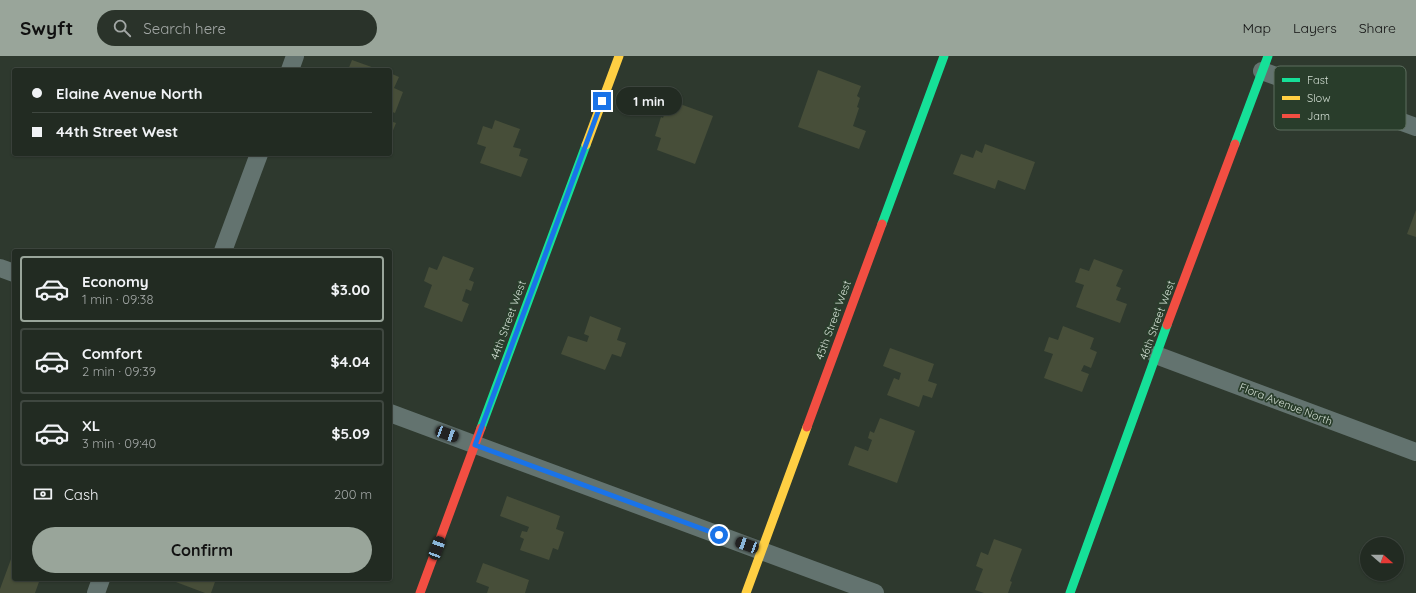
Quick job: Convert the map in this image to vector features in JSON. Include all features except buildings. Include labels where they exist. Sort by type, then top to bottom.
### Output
[{"type":"street","points":[[291,68],[295,56]]},
{"type":"street","name":"44th Street West","points":[[420,593],[619,56]]},
{"type":"street","name":"45th Street West","points":[[746,593],[944,56]]},
{"type":"street","name":"46th Street West","points":[[1070,593],[1156,355],[1265,64]]},
{"type":"street","points":[[1406,123],[1416,127]]},
{"type":"street","points":[[224,249],[258,156]]},
{"type":"street","points":[[0,268],[12,273]]},
{"type":"street","name":"Flora Avenue North","points":[[1156,355],[1416,452]]},
{"type":"street","points":[[392,414],[875,593]]},
{"type":"street","points":[[96,593],[100,581]]},
{"type":"traffic: fast","points":[[882,224],[944,56]]},
{"type":"traffic: fast","points":[[1235,144],[1268,56]]},
{"type":"traffic: fast","points":[[481,428],[586,145]]},
{"type":"traffic: fast","points":[[1070,593],[1167,325]]},
{"type":"traffic: slow","points":[[586,145],[619,56]]},
{"type":"traffic: slow","points":[[746,593],[807,427]]},
{"type":"traffic: jam","points":[[1167,325],[1235,144]]},
{"type":"traffic: jam","points":[[807,427],[882,224]]},
{"type":"traffic: jam","points":[[420,593],[481,428]]},
{"type":"route","points":[[602,101],[475,445],[719,535]]}]
